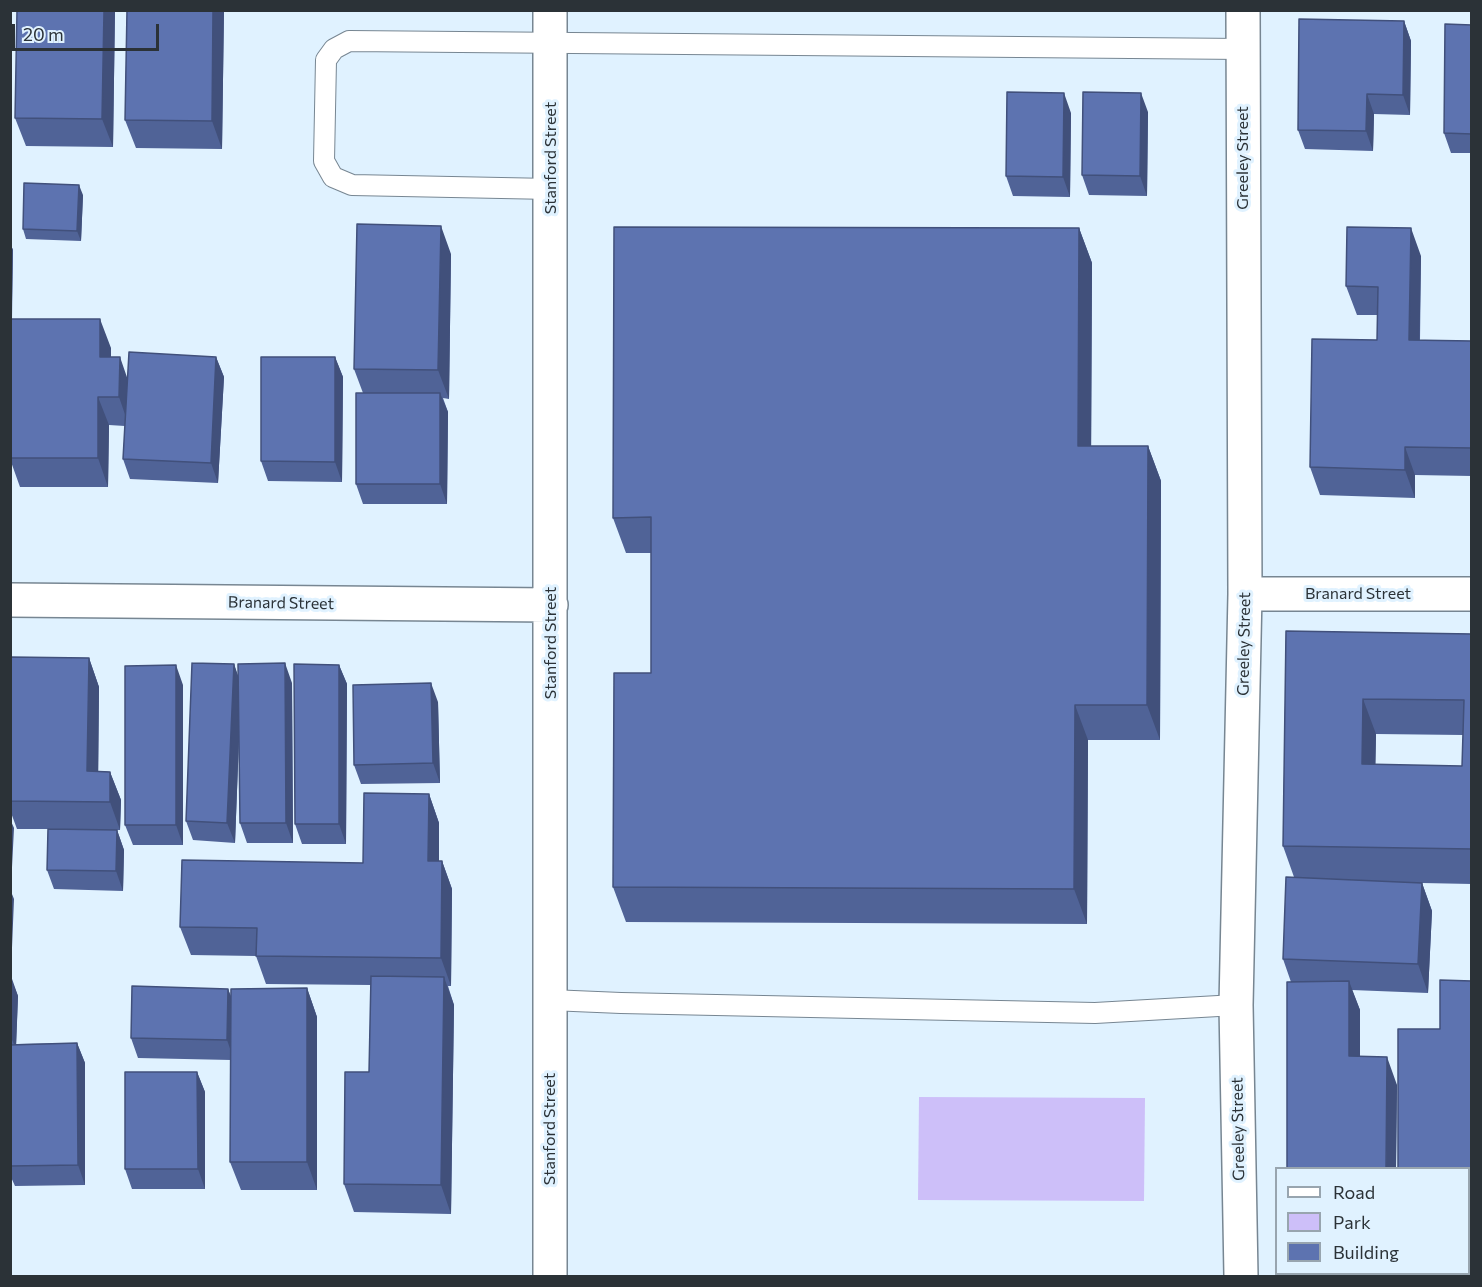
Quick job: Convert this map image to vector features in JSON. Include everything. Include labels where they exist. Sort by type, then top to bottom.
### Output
[{"type":"street","name":"Stanford Street","points":[[550,10],[550,1276]]},
{"type":"street","name":"Greeley Street","points":[[1241,1276],[1236,1005],[1245,594],[1243,10]]},
{"type":"street","name":"Branard Street","points":[[1245,594],[1472,594]]},
{"type":"street","name":"Branard Street","points":[[10,600],[551,606]]},
{"type":"lane","points":[[551,189],[352,185],[333,177],[324,161],[326,60],[334,49],[349,41],[1243,49]]},
{"type":"lane","points":[[550,1000],[1095,1013],[1236,1005]]},
{"type":"green space","points":[[919,1097],[1145,1098],[1144,1201],[918,1200]]},
{"type":"building","points":[[17,10],[104,10],[102,119],[15,118]]},
{"type":"building","points":[[127,10],[213,10],[212,121],[125,120]]},
{"type":"building","points":[[1299,19],[1404,21],[1403,95],[1367,94],[1366,131],[1298,130]]},
{"type":"building","points":[[1445,24],[1472,25],[1472,134],[1444,133]]},
{"type":"building","points":[[1007,92],[1064,93],[1063,177],[1006,176]]},
{"type":"building","points":[[1083,92],[1141,93],[1140,176],[1082,175]]},
{"type":"building","points":[[24,183],[79,185],[77,231],[23,229]]},
{"type":"building","points":[[357,224],[441,226],[438,370],[354,369]]},
{"type":"building","points":[[614,227],[1079,228],[1078,446],[1148,446],[1147,705],[1075,705],[1074,889],[613,887],[614,673],[651,673],[651,517],[613,518]]},
{"type":"building","points":[[1347,227],[1411,228],[1409,340],[1472,341],[1472,448],[1405,447],[1405,470],[1310,467],[1312,339],[1377,340],[1378,287],[1346,286]]},
{"type":"building","points":[[10,319],[100,319],[100,357],[120,357],[119,397],[98,397],[98,458],[10,458]]},
{"type":"building","points":[[129,352],[216,357],[211,463],[123,459]]},
{"type":"building","points":[[261,357],[335,357],[335,462],[261,461]]},
{"type":"building","points":[[356,393],[440,393],[440,484],[356,484]]},
{"type":"building","points":[[1286,631],[1472,634],[1472,849],[1283,846]],"holes":[[[1363,699],[1464,700],[1462,766],[1362,764]]]},
{"type":"building","points":[[10,657],[89,658],[87,771],[110,772],[110,802],[10,801]]},
{"type":"building","points":[[192,663],[234,664],[227,823],[186,821]]},
{"type":"building","points":[[285,663],[286,823],[240,823],[238,664]]},
{"type":"building","points":[[294,664],[339,665],[339,824],[295,824]]},
{"type":"building","points":[[176,665],[176,825],[125,825],[125,666]]},
{"type":"building","points":[[431,683],[433,763],[354,765],[353,685]]},
{"type":"building","points":[[364,793],[429,794],[428,861],[442,861],[441,958],[256,956],[257,928],[180,927],[182,860],[363,863]]},
{"type":"building","points":[[48,829],[117,830],[116,871],[47,870]]},
{"type":"building","points":[[1286,877],[1422,883],[1418,964],[1283,959]]},
{"type":"building","points":[[371,976],[444,977],[441,1185],[344,1184],[345,1072],[369,1072]]},
{"type":"building","points":[[1440,980],[1472,981],[1472,1185],[1470,1185],[1470,1167],[1398,1167],[1398,1029],[1440,1029]]},
{"type":"building","points":[[1349,981],[1349,1056],[1387,1057],[1386,1167],[1287,1167],[1287,982]]},
{"type":"building","points":[[132,986],[228,989],[227,1040],[131,1038]]},
{"type":"building","points":[[307,988],[307,1162],[230,1162],[231,989]]},
{"type":"building","points":[[77,1043],[78,1165],[10,1166],[10,1045]]},
{"type":"building","points":[[125,1072],[197,1072],[198,1169],[125,1169]]}]
